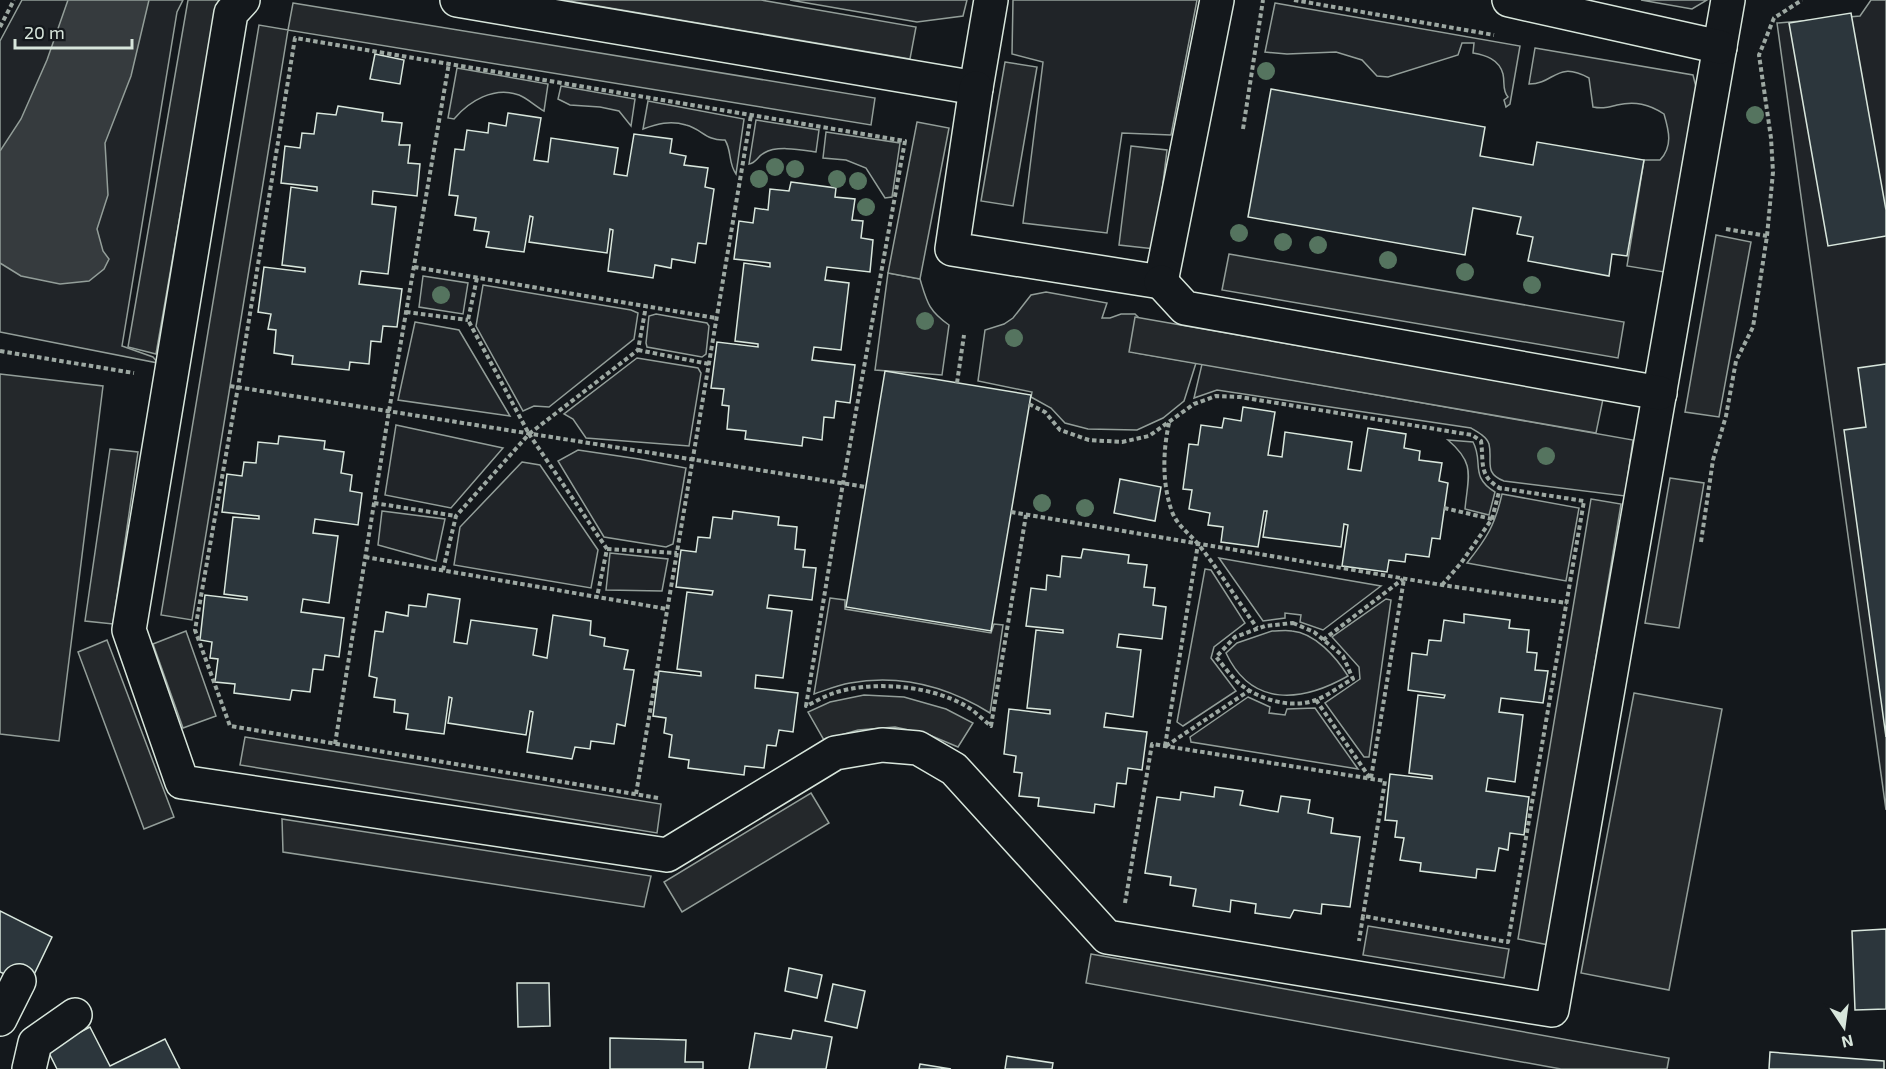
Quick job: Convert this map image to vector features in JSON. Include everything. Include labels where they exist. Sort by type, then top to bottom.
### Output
[{"type":"lane","points":[[243,0],[231,13],[129,630],[182,782],[668,855],[835,753],[882,745],[918,748],[954,768],[1107,937],[1552,1010],[1728,0]]},
{"type":"lane","points":[[457,0],[976,88]]},
{"type":"lane","points":[[991,0],[952,249],[1161,282],[1185,308],[1660,393]]},
{"type":"lane","points":[[1161,282],[1218,0]]},
{"type":"lane","points":[[1509,0],[1720,46]]},
{"type":"lane","points":[[0,1019],[19,981]]},
{"type":"lane","points":[[29,1069],[35,1043],[75,1015]]},
{"type":"path","points":[[0,27],[14,0]]},
{"type":"path","points":[[1243,129],[1263,0]]},
{"type":"path","points":[[1701,542],[1713,460],[1726,416],[1736,361],[1753,327],[1767,236],[1773,172],[1771,138],[1759,55],[1774,18],[1802,0]]},
{"type":"path","points":[[658,798],[230,726],[195,630],[238,387],[295,38],[905,141],[843,483],[806,706],[832,694],[859,688],[902,687],[934,692],[966,706],[991,726],[1026,514]]},
{"type":"path","points":[[335,744],[449,63]]},
{"type":"path","points":[[636,794],[751,115]]},
{"type":"path","points":[[414,267],[716,318]]},
{"type":"path","points":[[477,278],[468,320],[529,434],[607,549],[597,597]]},
{"type":"path","points":[[443,570],[456,516],[529,434],[638,350],[646,306]]},
{"type":"path","points":[[406,312],[468,320]]},
{"type":"path","points":[[957,383],[964,335]]},
{"type":"path","points":[[638,350],[709,364]]},
{"type":"path","points":[[0,351],[144,374]]},
{"type":"path","points":[[230,386],[866,487]]},
{"type":"path","points":[[1029,404],[1045,412],[1060,430],[1089,440],[1122,442],[1149,436],[1194,404],[1216,396],[1240,397],[1472,435],[1481,441],[1483,472],[1489,483],[1500,488],[1584,501],[1508,942],[1363,916]]},
{"type":"path","points":[[1169,423],[1164,446],[1171,510],[1183,530],[1198,544],[1257,628]]},
{"type":"path","points":[[1442,585],[1467,556],[1492,519],[1500,488]]},
{"type":"path","points":[[374,502],[456,516]]},
{"type":"path","points":[[1444,508],[1492,519]]},
{"type":"path","points":[[1011,512],[1404,579],[1567,603]]},
{"type":"path","points":[[1166,746],[1198,544]]},
{"type":"path","points":[[607,549],[677,553]]},
{"type":"path","points":[[365,557],[667,609]]},
{"type":"path","points":[[1323,640],[1404,579]]},
{"type":"path","points":[[1371,778],[1404,579]]},
{"type":"path","points":[[1293,622],[1314,632],[1343,656],[1353,678],[1316,700],[1290,704],[1262,698],[1239,684],[1216,657],[1234,637],[1257,628],[1293,622]]},
{"type":"path","points":[[1166,746],[1250,690]]},
{"type":"path","points":[[1316,700],[1371,778]]},
{"type":"path","points":[[1124,910],[1152,744],[1371,778],[1385,781],[1357,950]]},
{"type":"shaded area","points":[[22,0],[183,0],[177,12],[122,346],[153,357],[158,363],[0,332],[0,41]]},
{"type":"shaded area","points":[[68,0],[149,0],[131,76],[105,143],[108,195],[97,229],[103,251],[109,259],[104,269],[89,281],[60,284],[21,276],[0,263],[0,151],[21,119],[47,60]]},
{"type":"shaded area","points":[[188,0],[223,0],[216,9],[156,354],[128,347]]},
{"type":"shaded area","points":[[563,0],[761,0],[916,27],[910,59]]},
{"type":"shaded area","points":[[790,0],[967,0],[963,16],[917,22]]},
{"type":"shaded area","points":[[1013,0],[1197,0],[1171,135],[1122,133],[1107,233],[1023,223],[1043,62],[1012,54]]},
{"type":"shaded area","points":[[1641,0],[1707,0],[1692,9]]},
{"type":"shaded area","points":[[1871,0],[1886,0],[1886,810],[1777,23],[1860,16]]},
{"type":"shaded area","points":[[293,3],[875,98],[871,125],[288,30]]},
{"type":"shaded area","points":[[1275,3],[1520,46],[1510,104],[1506,107],[1504,100],[1508,97],[1501,69],[1491,59],[1473,53],[1474,43],[1462,43],[1458,55],[1388,77],[1377,76],[1362,60],[1336,52],[1287,54],[1265,52]]},
{"type":"shaded area","points":[[259,25],[288,30],[192,620],[161,615]]},
{"type":"shaded area","points":[[1535,48],[1693,75],[1696,87],[1664,272],[1627,266],[1644,160],[1660,160],[1667,149],[1668,132],[1664,114],[1636,103],[1603,108],[1593,107],[1589,78],[1569,71],[1556,74],[1545,81],[1529,84]]},
{"type":"shaded area","points":[[1005,62],[1037,67],[1013,206],[981,201]]},
{"type":"shaded area","points":[[457,68],[548,84],[544,111],[519,95],[500,92],[475,101],[454,119],[448,118]]},
{"type":"shaded area","points":[[561,86],[635,99],[631,126],[619,111],[570,105],[558,99]]},
{"type":"shaded area","points":[[648,101],[744,119],[736,174],[725,140],[713,139],[691,127],[674,123],[664,123],[643,129]]},
{"type":"shaded area","points":[[756,120],[819,130],[816,152],[776,149],[764,153],[749,164]]},
{"type":"shaded area","points":[[917,122],[949,128],[920,279],[888,273]]},
{"type":"shaded area","points":[[826,132],[900,143],[892,197],[885,198],[866,168],[846,160],[823,158]]},
{"type":"shaded area","points":[[1131,146],[1167,150],[1155,249],[1119,245]]},
{"type":"shaded area","points":[[1716,235],[1751,242],[1719,417],[1685,412]]},
{"type":"shaded area","points":[[1229,254],[1624,322],[1618,358],[1222,290]]},
{"type":"shaded area","points":[[888,273],[920,279],[929,305],[949,325],[942,375],[875,370]]},
{"type":"shaded area","points":[[423,276],[468,283],[463,314],[419,307]]},
{"type":"shaded area","points":[[483,285],[631,310],[638,313],[634,339],[549,407],[534,406],[523,411],[476,326]]},
{"type":"shaded area","points":[[1046,292],[1107,303],[1102,318],[1135,314],[1142,321],[1136,353],[1196,363],[1184,401],[1163,418],[1137,430],[1088,429],[1065,423],[1051,408],[1031,397],[1032,392],[978,381],[985,330],[1004,324],[1013,318],[1031,295]]},
{"type":"shaded area","points":[[656,314],[707,323],[709,326],[706,354],[702,357],[647,347],[649,316]]},
{"type":"shaded area","points":[[1135,317],[1603,399],[1596,433],[1129,352]]},
{"type":"shaded area","points":[[415,322],[459,330],[510,416],[398,400]]},
{"type":"shaded area","points":[[637,358],[698,368],[701,373],[689,446],[586,438],[573,419],[564,414]]},
{"type":"shaded area","points":[[1202,364],[1633,440],[1625,496],[1504,481],[1497,478],[1490,466],[1488,441],[1471,428],[1217,390],[1194,398]]},
{"type":"shaded area","points":[[0,374],[103,386],[59,741],[0,734]]},
{"type":"shaded area","points":[[396,425],[503,448],[451,508],[385,495]]},
{"type":"shaded area","points":[[1448,440],[1473,442],[1482,480],[1495,492],[1489,515],[1465,509],[1468,471],[1463,456]]},
{"type":"shaded area","points":[[110,449],[138,452],[113,624],[85,621]]},
{"type":"shaded area","points":[[578,450],[686,468],[673,544],[666,547],[604,537],[558,461]]},
{"type":"shaded area","points":[[522,462],[540,465],[598,550],[591,588],[454,565],[460,527]]},
{"type":"shaded area","points":[[1670,478],[1704,483],[1679,628],[1645,623]]},
{"type":"shaded area","points":[[1502,494],[1579,508],[1566,581],[1467,563],[1489,531]]},
{"type":"shaded area","points":[[1591,499],[1621,504],[1549,945],[1518,939]]},
{"type":"shaded area","points":[[382,511],[445,519],[436,561],[378,545]]},
{"type":"shaded area","points":[[610,553],[668,559],[662,591],[606,590]]},
{"type":"shaded area","points":[[1219,558],[1381,586],[1323,630],[1300,622],[1301,615],[1285,613],[1285,618],[1263,621]]},
{"type":"shaded area","points":[[1205,569],[1211,570],[1245,623],[1214,647],[1211,658],[1236,691],[1183,726],[1177,722]]},
{"type":"shaded area","points":[[830,598],[845,600],[845,609],[991,633],[994,624],[1003,625],[990,713],[940,690],[887,680],[850,683],[814,694]]},
{"type":"shaded area","points":[[1386,599],[1391,600],[1369,757],[1364,757],[1325,703],[1360,679],[1359,667],[1332,637]]},
{"type":"shaded area","points":[[186,631],[216,716],[183,728],[153,644]]},
{"type":"shaded area","points":[[1272,631],[1292,631],[1309,636],[1331,654],[1348,676],[1331,685],[1296,695],[1279,695],[1264,691],[1250,683],[1237,671],[1226,653],[1237,643]]},
{"type":"shaded area","points":[[107,640],[174,817],[144,829],[78,652]]},
{"type":"shaded area","points":[[1634,693],[1722,709],[1669,990],[1581,973]]},
{"type":"shaded area","points":[[864,695],[904,697],[946,709],[973,723],[958,747],[927,734],[895,727],[858,730],[824,740],[808,712],[830,702]]},
{"type":"shaded area","points":[[1248,697],[1270,707],[1269,713],[1285,715],[1287,709],[1315,708],[1358,769],[1191,742],[1190,737]]},
{"type":"shaded area","points":[[245,737],[661,804],[657,833],[240,765]]},
{"type":"shaded area","points":[[811,793],[829,823],[682,912],[664,882]]},
{"type":"shaded area","points":[[282,819],[651,876],[644,907],[283,852]]},
{"type":"shaded area","points":[[1368,926],[1509,949],[1504,978],[1363,955]]},
{"type":"shaded area","points":[[1091,954],[1669,1058],[1667,1069],[1561,1069],[1086,983]]},
{"type":"building","points":[[1851,13],[1886,210],[1886,236],[1828,246],[1789,23]]},
{"type":"building","points":[[375,54],[404,60],[400,84],[370,79]]},
{"type":"building","points":[[1271,89],[1485,127],[1480,156],[1533,165],[1537,142],[1644,160],[1627,256],[1612,254],[1609,276],[1528,261],[1533,237],[1517,234],[1521,217],[1473,208],[1465,255],[1248,217]]},
{"type":"building","points":[[338,106],[383,113],[382,121],[402,123],[399,145],[410,145],[408,163],[420,164],[417,196],[373,191],[372,204],[396,207],[388,274],[361,271],[359,284],[402,289],[397,327],[383,326],[381,342],[371,341],[369,364],[350,362],[349,370],[292,364],[293,356],[274,353],[276,330],[268,329],[271,314],[258,312],[264,267],[305,272],[305,268],[282,265],[291,187],[317,191],[317,187],[281,183],[285,146],[300,148],[302,133],[314,134],[317,113],[336,115]]},
{"type":"building","points":[[508,113],[541,118],[534,160],[548,162],[551,138],[618,148],[614,174],[627,176],[634,134],[672,139],[670,153],[686,156],[684,165],[708,168],[705,187],[714,189],[706,244],[698,243],[695,263],[672,259],[671,268],[655,265],[653,278],[608,271],[613,230],[610,229],[607,253],[529,242],[533,217],[530,216],[524,252],[486,247],[489,232],[474,230],[476,218],[455,215],[458,196],[449,195],[455,149],[464,150],[467,130],[488,133],[489,123],[506,126]]},
{"type":"building","points":[[791,182],[836,188],[835,197],[855,199],[852,220],[863,221],[861,238],[873,240],[870,272],[827,267],[825,280],[849,283],[841,350],[814,347],[812,360],[855,365],[850,403],[836,401],[834,418],[824,417],[822,440],[803,437],[802,446],[745,439],[746,431],[727,429],[729,406],[722,405],[724,389],[711,388],[717,342],[758,347],[758,344],[735,341],[744,263],[770,267],[770,263],[734,259],[739,221],[753,223],[755,208],[768,210],[770,189],[789,191]]},
{"type":"building","points":[[1886,364],[1886,737],[1844,430],[1866,427],[1858,368]]},
{"type":"building","points":[[885,371],[1031,395],[991,631],[846,607]]},
{"type":"building","points":[[1243,407],[1275,412],[1268,455],[1282,457],[1285,432],[1352,442],[1348,469],[1361,471],[1368,428],[1406,434],[1404,448],[1420,451],[1419,460],[1442,463],[1439,481],[1448,483],[1440,539],[1432,538],[1429,557],[1406,554],[1405,562],[1389,560],[1387,572],[1342,566],[1348,525],[1344,524],[1341,547],[1263,537],[1267,511],[1264,511],[1258,547],[1221,542],[1223,527],[1208,525],[1210,513],[1189,509],[1192,490],[1183,489],[1189,444],[1198,445],[1201,425],[1222,428],[1224,418],[1241,421]]},
{"type":"building","points":[[279,436],[325,441],[324,449],[344,452],[341,473],[352,475],[350,491],[362,493],[358,525],[315,519],[313,533],[338,536],[329,603],[303,599],[301,612],[344,618],[339,657],[325,655],[323,670],[313,669],[310,692],[292,690],[290,700],[234,693],[235,684],[215,682],[218,659],[210,658],[212,642],[200,640],[205,595],[247,600],[247,597],[224,594],[233,517],[259,519],[259,516],[222,512],[227,474],[242,476],[244,462],[256,463],[258,442],[278,444]]},
{"type":"building","points":[[1120,479],[1161,487],[1155,521],[1114,513]]},
{"type":"building","points":[[733,511],[779,517],[778,525],[797,527],[795,549],[805,550],[803,567],[816,568],[812,600],[769,595],[767,608],[792,611],[783,678],[756,675],[755,688],[798,693],[793,732],[779,730],[776,746],[767,745],[764,768],[745,766],[744,775],[688,768],[689,760],[669,757],[672,735],[664,733],[666,718],[653,716],[659,671],[701,676],[701,672],[677,669],[687,592],[712,595],[713,591],[676,587],[681,550],[696,552],[698,537],[710,538],[713,517],[732,519]]},
{"type":"building","points":[[1083,549],[1129,555],[1128,563],[1147,565],[1144,587],[1155,588],[1153,605],[1166,607],[1162,639],[1119,634],[1117,647],[1141,650],[1133,717],[1106,713],[1104,727],[1147,732],[1142,770],[1128,768],[1126,784],[1117,783],[1114,807],[1095,804],[1094,813],[1038,806],[1039,798],[1019,796],[1022,773],[1014,772],[1016,756],[1004,754],[1009,709],[1050,714],[1050,710],[1027,708],[1036,630],[1063,633],[1063,630],[1026,626],[1031,588],[1046,590],[1047,575],[1060,577],[1062,556],[1081,558]]},
{"type":"building","points":[[428,594],[460,599],[454,642],[467,644],[471,620],[537,629],[533,655],[547,658],[553,615],[591,621],[590,635],[605,638],[604,646],[628,650],[624,669],[634,670],[625,726],[617,724],[614,744],[591,741],[590,749],[575,747],[572,759],[527,752],[533,712],[530,711],[526,735],[448,723],[452,698],[449,697],[444,734],[406,729],[408,714],[394,712],[395,700],[374,697],[377,678],[369,676],[375,631],[383,632],[386,612],[408,616],[409,605],[426,607]]},
{"type":"building","points":[[1464,614],[1510,620],[1509,628],[1529,630],[1527,652],[1537,653],[1535,670],[1548,671],[1543,703],[1501,698],[1499,712],[1523,715],[1515,782],[1488,778],[1486,791],[1529,797],[1524,835],[1510,833],[1508,850],[1499,848],[1495,871],[1477,869],[1476,878],[1420,871],[1421,863],[1400,860],[1404,838],[1395,837],[1397,821],[1385,820],[1390,774],[1432,779],[1432,776],[1409,773],[1418,695],[1444,698],[1445,695],[1408,690],[1412,653],[1427,655],[1429,640],[1441,641],[1444,620],[1464,623]]},
{"type":"building","points":[[1215,787],[1243,791],[1240,805],[1278,812],[1281,796],[1310,800],[1308,813],[1333,818],[1331,833],[1360,837],[1350,907],[1322,904],[1321,914],[1294,910],[1290,918],[1255,913],[1256,904],[1231,900],[1230,912],[1193,906],[1196,889],[1170,885],[1171,877],[1145,873],[1157,797],[1180,800],[1181,792],[1214,797]]},
{"type":"building","points":[[0,911],[52,937],[29,985],[0,972]]},
{"type":"building","points":[[1886,929],[1886,1009],[1855,1010],[1852,931]]},
{"type":"building","points":[[789,968],[822,975],[817,998],[785,991]]},
{"type":"building","points":[[517,983],[549,983],[550,1026],[518,1027]]},
{"type":"building","points":[[833,984],[865,991],[857,1028],[825,1021]]},
{"type":"building","points":[[90,1027],[110,1066],[165,1039],[180,1069],[57,1069],[47,1049]]},
{"type":"building","points":[[793,1030],[832,1037],[826,1069],[749,1069],[755,1033],[791,1039]]},
{"type":"building","points":[[610,1038],[686,1040],[685,1062],[703,1062],[703,1069],[610,1069]]},
{"type":"building","points":[[1770,1052],[1884,1061],[1884,1069],[1769,1069]]},
{"type":"building","points":[[1007,1056],[1053,1063],[1052,1069],[1005,1069]]},
{"type":"building","points":[[920,1064],[951,1069],[919,1069]]}]
